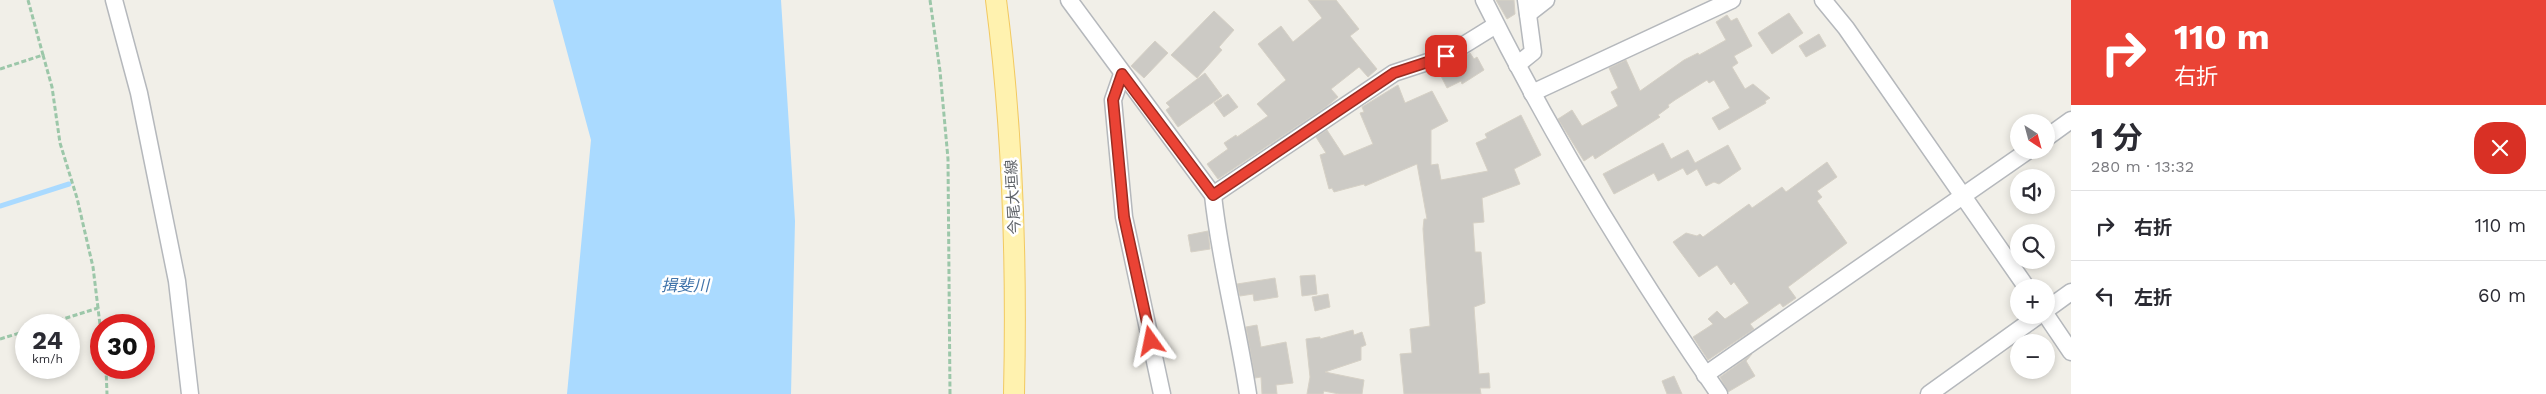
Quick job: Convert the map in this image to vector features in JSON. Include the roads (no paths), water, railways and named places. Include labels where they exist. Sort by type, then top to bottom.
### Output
[{"type":"main road","name":"今尾大垣線","points":[[996,0],[1008,111],[1016,230],[1014,394]]},
{"type":"street","points":[[114,0],[138,93],[177,281],[190,394]]},
{"type":"street","points":[[1069,0],[1213,195],[1216,230],[1248,394]]},
{"type":"street","points":[[1484,0],[1532,94],[1632,264],[1719,394]]},
{"type":"street","points":[[1517,66],[1533,52],[1527,7],[1546,0]]},
{"type":"street","points":[[1532,94],[1732,0]]},
{"type":"street","points":[[1823,0],[1846,28],[1965,195],[2021,279]]},
{"type":"street","points":[[1213,195],[1394,73],[1446,56],[1496,25]]},
{"type":"street","points":[[1122,74],[1113,100],[1124,217],[1162,394]]},
{"type":"street","points":[[2055,132],[2071,120]]},
{"type":"street","points":[[1705,375],[2016,159]]},
{"type":"street","points":[[2055,304],[2071,292]]},
{"type":"street","points":[[1928,394],[2026,324]]},
{"type":"street","points":[[2052,324],[2071,352]]},
{"type":"water","name":"揖斐川","points":[[553,0],[781,0],[795,221],[791,394],[567,394],[591,140]]},
{"type":"waterway","points":[[0,206],[69,184]]}]
